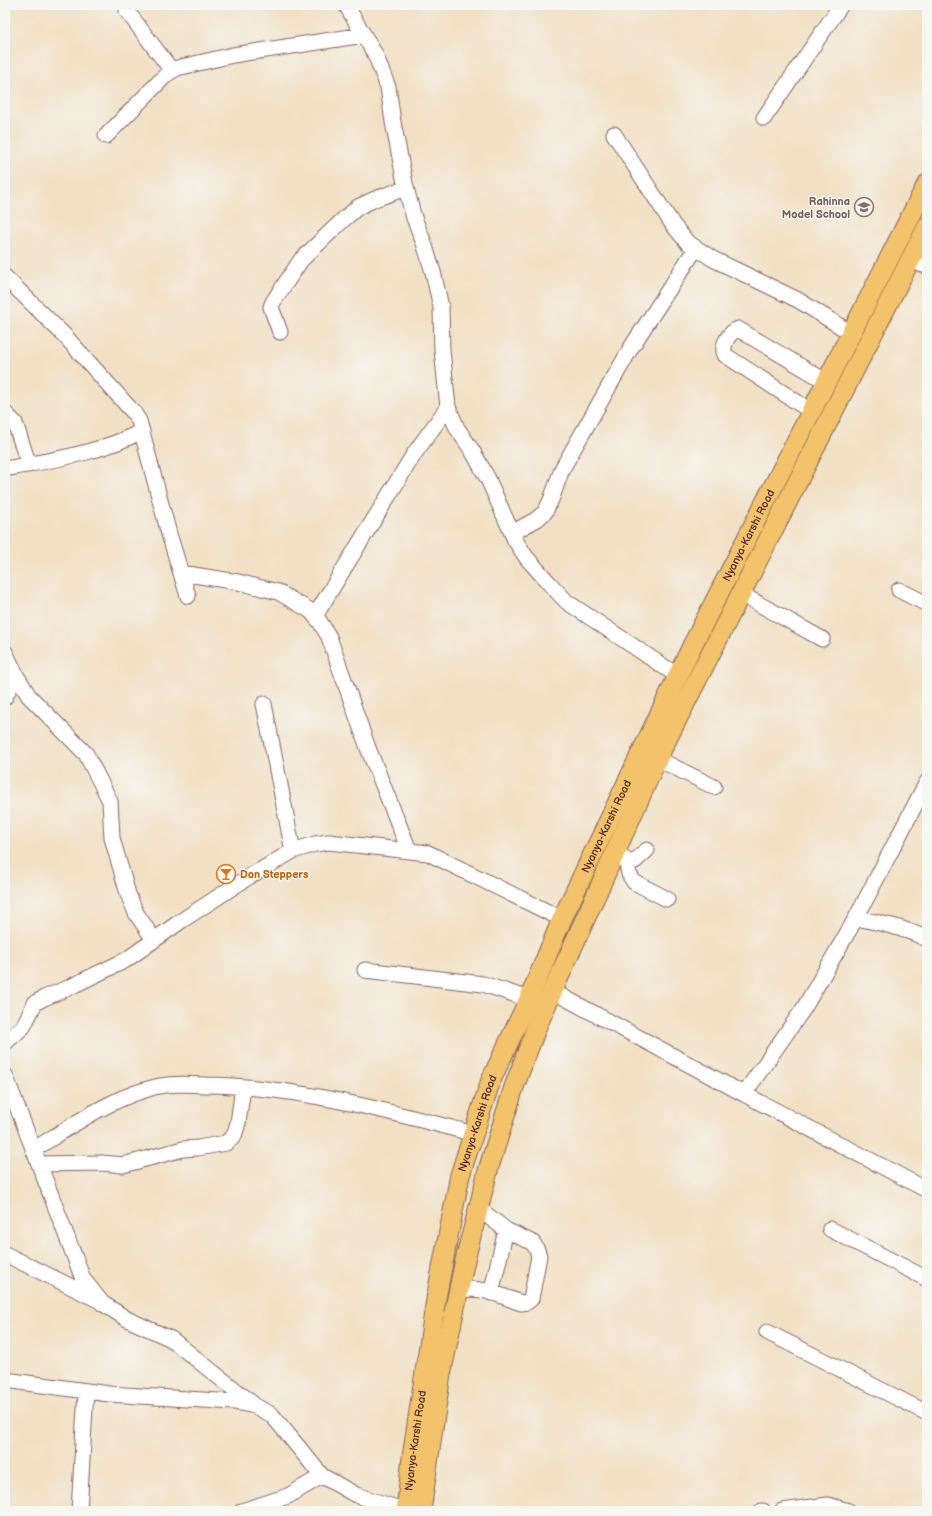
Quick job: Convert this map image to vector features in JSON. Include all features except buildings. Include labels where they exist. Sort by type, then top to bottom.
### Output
[{"type":"main road","name":"Nyanya-Karshi Road","points":[[421,1511],[441,1374],[458,1292],[478,1208],[514,1087],[537,1026],[622,857],[678,676],[927,184]]},
{"type":"main road","name":"Nyanya-Karshi Road","points":[[406,1511],[412,1457],[436,1299],[460,1175],[491,1080],[529,999],[562,919],[650,763],[918,263],[927,227]]},
{"type":"street","points":[[346,5],[375,54],[388,87],[393,122],[406,188],[414,218],[433,272],[441,307],[442,350],[448,407],[457,428],[473,452],[488,479],[512,533],[526,556],[567,602],[678,676]]},
{"type":"street","points":[[764,118],[841,5]]},
{"type":"street","points":[[127,11],[172,71]]},
{"type":"street","points":[[106,136],[168,74],[177,68],[233,55],[364,34]]},
{"type":"street","points":[[614,134],[673,225],[687,242],[712,259],[798,300],[851,333]]},
{"type":"street","points":[[280,332],[271,307],[302,260],[344,219],[358,208],[406,188]]},
{"type":"street","points":[[512,533],[537,519],[545,512],[562,469],[628,353],[696,248]]},
{"type":"street","points":[[5,277],[65,336],[134,413],[139,421],[169,534],[188,596]]},
{"type":"street","points":[[812,412],[725,354],[723,350],[724,346],[734,330],[738,329],[827,382]]},
{"type":"street","points":[[315,616],[414,454],[448,407]]},
{"type":"street","points":[[5,413],[15,423],[29,464]]},
{"type":"street","points":[[5,469],[103,447],[126,440],[142,431]]},
{"type":"street","points":[[181,573],[238,582],[278,592],[311,612],[320,622],[329,637],[368,748],[409,850]]},
{"type":"street","points":[[899,590],[927,604]]},
{"type":"street","points":[[741,594],[822,639]]},
{"type":"street","points":[[5,652],[16,675],[29,696],[86,754],[110,801],[112,838],[128,894],[136,913],[154,940]]},
{"type":"street","points":[[5,697],[16,675]]},
{"type":"street","points":[[264,704],[293,851]]},
{"type":"street","points":[[650,763],[714,787]]},
{"type":"street","points":[[744,1094],[804,1008],[856,918],[927,782]]},
{"type":"street","points":[[5,1043],[23,1027],[35,1004],[44,998],[126,960],[248,878],[293,851],[315,844],[329,842],[428,853],[562,919]]},
{"type":"street","points":[[622,857],[635,861],[647,850]]},
{"type":"street","points":[[622,857],[634,882],[666,899]]},
{"type":"street","points":[[856,918],[886,924],[927,939]]},
{"type":"street","points":[[365,970],[483,984],[529,999]]},
{"type":"street","points":[[554,992],[927,1190]]},
{"type":"street","points":[[5,1075],[83,1279],[102,1302]]},
{"type":"street","points":[[36,1157],[104,1106],[149,1088],[168,1085],[228,1085],[276,1090],[333,1100],[405,1116],[474,1134]]},
{"type":"street","points":[[36,1157],[123,1165],[183,1149],[226,1143],[234,1136],[238,1122],[243,1087]]},
{"type":"street","points":[[458,1292],[467,1289],[477,1289],[521,1303],[527,1302],[531,1299],[539,1256],[537,1250],[533,1244],[506,1230],[478,1208]]},
{"type":"street","points":[[830,1229],[927,1279]]},
{"type":"street","points":[[491,1293],[506,1230]]},
{"type":"street","points":[[5,1254],[102,1302],[127,1319],[171,1339],[255,1406],[272,1415],[322,1476],[356,1495],[406,1511]]},
{"type":"street","points":[[767,1332],[927,1413]]},
{"type":"street","points":[[5,1380],[109,1394],[234,1402],[255,1406]]},
{"type":"street","points":[[79,1511],[86,1391]]},
{"type":"street","points":[[242,1511],[288,1496],[322,1476]]},
{"type":"street","points":[[782,1511],[828,1504],[848,1511]]},
{"type":"place","name":"Rahinna Model School","points":[[864,207]]},
{"type":"place","name":"Don Steppers","points":[[226,874]]}]
